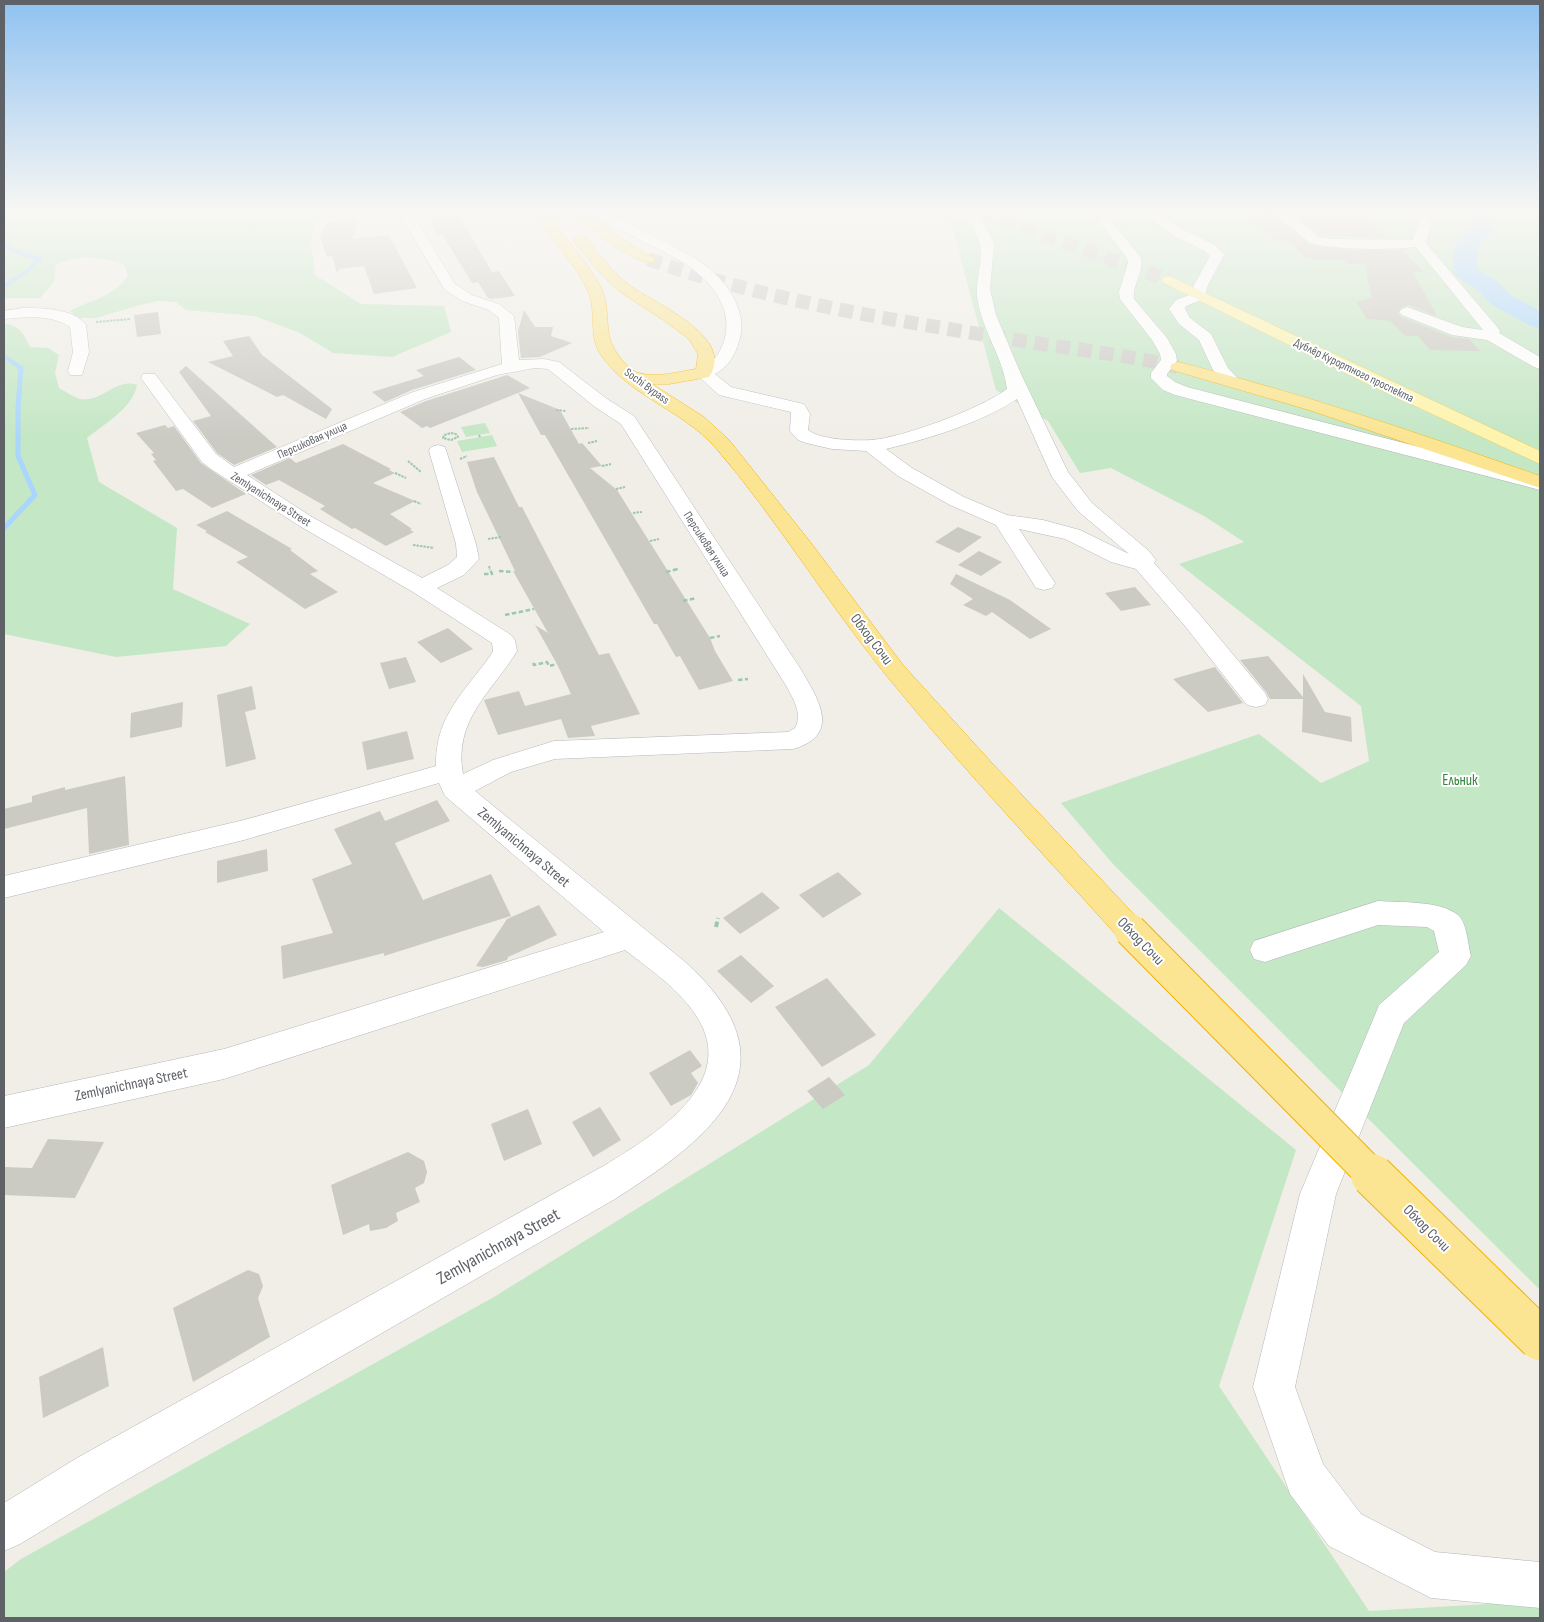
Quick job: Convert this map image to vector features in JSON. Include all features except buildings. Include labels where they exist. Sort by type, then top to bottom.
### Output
[{"type":"highway","name":"Sochi Bypass","points":[[594,288],[600,309],[600,338],[606,350],[632,378]]},
{"type":"highway","points":[[624,288],[691,332],[701,344],[706,354],[703,373],[669,379],[632,378]]},
{"type":"highway","points":[[1178,367],[1234,382],[1370,424],[1540,483]]},
{"type":"highway","name":"Обход Сочи","points":[[632,378],[690,415],[717,437],[777,512],[894,668],[993,781],[1130,930],[1422,1225],[1540,1339]]},
{"type":"main road","name":"Дублёр Курортного проспекта","points":[[1183,288],[1540,458]]},
{"type":"street","points":[[451,288],[467,298],[494,307],[506,316],[511,367]]},
{"type":"street","points":[[722,288],[726,292],[732,306],[734,333],[731,345],[720,364],[703,373],[725,391],[798,408],[801,414],[799,431],[804,436],[830,443],[871,446],[908,439],[1007,399],[1016,391],[1016,378]]},
{"type":"street","points":[[983,288],[991,321],[1059,473],[1085,507],[1142,555],[1144,560],[1142,563]]},
{"type":"street","points":[[1127,288],[1127,299],[1155,333],[1168,353],[1169,361],[1159,374],[1159,378],[1169,386],[1249,409],[1540,483]]},
{"type":"street","points":[[1201,288],[1199,296],[1181,303],[1177,308],[1184,321],[1205,337],[1214,353],[1218,366],[1234,382]]},
{"type":"street","points":[[1458,288],[1492,331],[1490,335]]},
{"type":"street","points":[[1407,312],[1459,331],[1490,335],[1540,364]]},
{"type":"street","points":[[4,315],[42,313],[71,320],[78,325],[81,352],[76,371]]},
{"type":"street","name":"Персиковая улица","points":[[233,474],[331,431],[438,388],[511,367],[533,363],[553,365],[594,398],[628,420],[788,668],[810,707],[812,719],[808,729],[802,736],[793,740],[554,750],[452,780]]},
{"type":"street","points":[[1196,372],[1218,366]]},
{"type":"street","name":"Zemlyanichnaya Street","points":[[4,1528],[93,1474],[602,1187],[664,1148],[695,1120],[715,1090],[723,1071],[726,1052],[714,1016],[696,994],[662,961],[630,936],[452,780],[450,747],[460,712],[501,658],[505,645],[503,640],[421,586],[305,521],[209,458],[149,378]]},
{"type":"street","points":[[871,446],[905,472],[957,501],[1003,521],[1044,526],[1081,538],[1126,561],[1142,563],[1193,621],[1256,699]]},
{"type":"street","points":[[421,586],[456,570],[468,559],[466,544],[438,452]]},
{"type":"street","points":[[1003,521],[1044,583]]},
{"type":"street","points":[[4,887],[452,780]]},
{"type":"street","points":[[1265,950],[1378,913],[1431,916],[1448,924],[1455,956],[1392,1015],[1318,1194],[1274,1387],[1306,1478],[1345,1530],[1431,1575],[1540,1585]]},
{"type":"street","name":"Zemlyanichnaya Street","points":[[4,1112],[224,1064],[630,936]]},
{"type":"path","points":[[104,320],[131,319]]},
{"type":"path","points":[[556,410],[566,411]]},
{"type":"path","points":[[571,429],[589,428]]},
{"type":"path","points":[[457,434],[464,433]]},
{"type":"path","points":[[588,443],[597,441]]},
{"type":"path","points":[[602,466],[611,464]]},
{"type":"path","points":[[395,474],[406,478]]},
{"type":"path","points":[[616,489],[625,488]]},
{"type":"path","points":[[414,501],[420,504]]},
{"type":"path","points":[[633,513],[642,512]]},
{"type":"path","points":[[487,539],[501,537]]},
{"type":"path","points":[[650,541],[659,539]]},
{"type":"path","points":[[412,546],[434,548]]},
{"type":"path","points":[[666,572],[678,569]]},
{"type":"path","points":[[499,571],[513,572]]},
{"type":"path","points":[[683,601],[696,598]]},
{"type":"path","points":[[500,616],[534,609]]},
{"type":"path","points":[[710,638],[720,636]]},
{"type":"path","points":[[533,663],[534,665],[547,662],[549,666],[557,664]]},
{"type":"path","points":[[738,680],[748,679]]},
{"type":"path","points":[[716,927],[718,918]]},
{"type":"green space","points":[[4,288],[49,288],[40,298],[4,298]]},
{"type":"green space","points":[[335,288],[361,304],[444,306],[451,332],[392,357],[333,353],[300,333],[255,316],[186,310],[176,302],[158,301],[96,318],[78,318],[70,311],[115,289]]},
{"type":"green space","name":"Ельник","points":[[968,288],[1540,288],[1540,1290],[1113,864],[1061,803],[1259,734],[1321,783],[1369,761],[1361,706],[1179,564],[1244,542],[1204,516],[1111,468],[1080,473],[1048,421],[996,390]]},
{"type":"green space","points":[[4,324],[17,328],[26,338],[30,347],[48,348],[59,355],[55,373],[59,388],[75,397],[88,399],[122,384],[137,385],[130,401],[124,408],[87,438],[99,482],[177,528],[173,589],[250,624],[226,646],[116,657],[4,634]]},
{"type":"green space","points":[[485,423],[490,433],[466,437],[461,427]]},
{"type":"green space","points":[[492,435],[497,446],[462,452],[457,441]]},
{"type":"green space","points":[[999,908],[1296,1150],[1219,1386],[1369,1611],[1540,1601],[1540,1618],[4,1618],[4,1572],[21,1559],[494,1297],[869,1065]]},
{"type":"waterway","points":[[1489,288],[1503,301],[1540,321]]},
{"type":"waterway","points":[[4,356],[21,368]]},
{"type":"waterway","points":[[4,528],[35,495],[18,456],[18,407],[21,368]]},
{"type":"tunnel","points":[[744,288],[884,318],[1122,356],[1178,367]]}]
